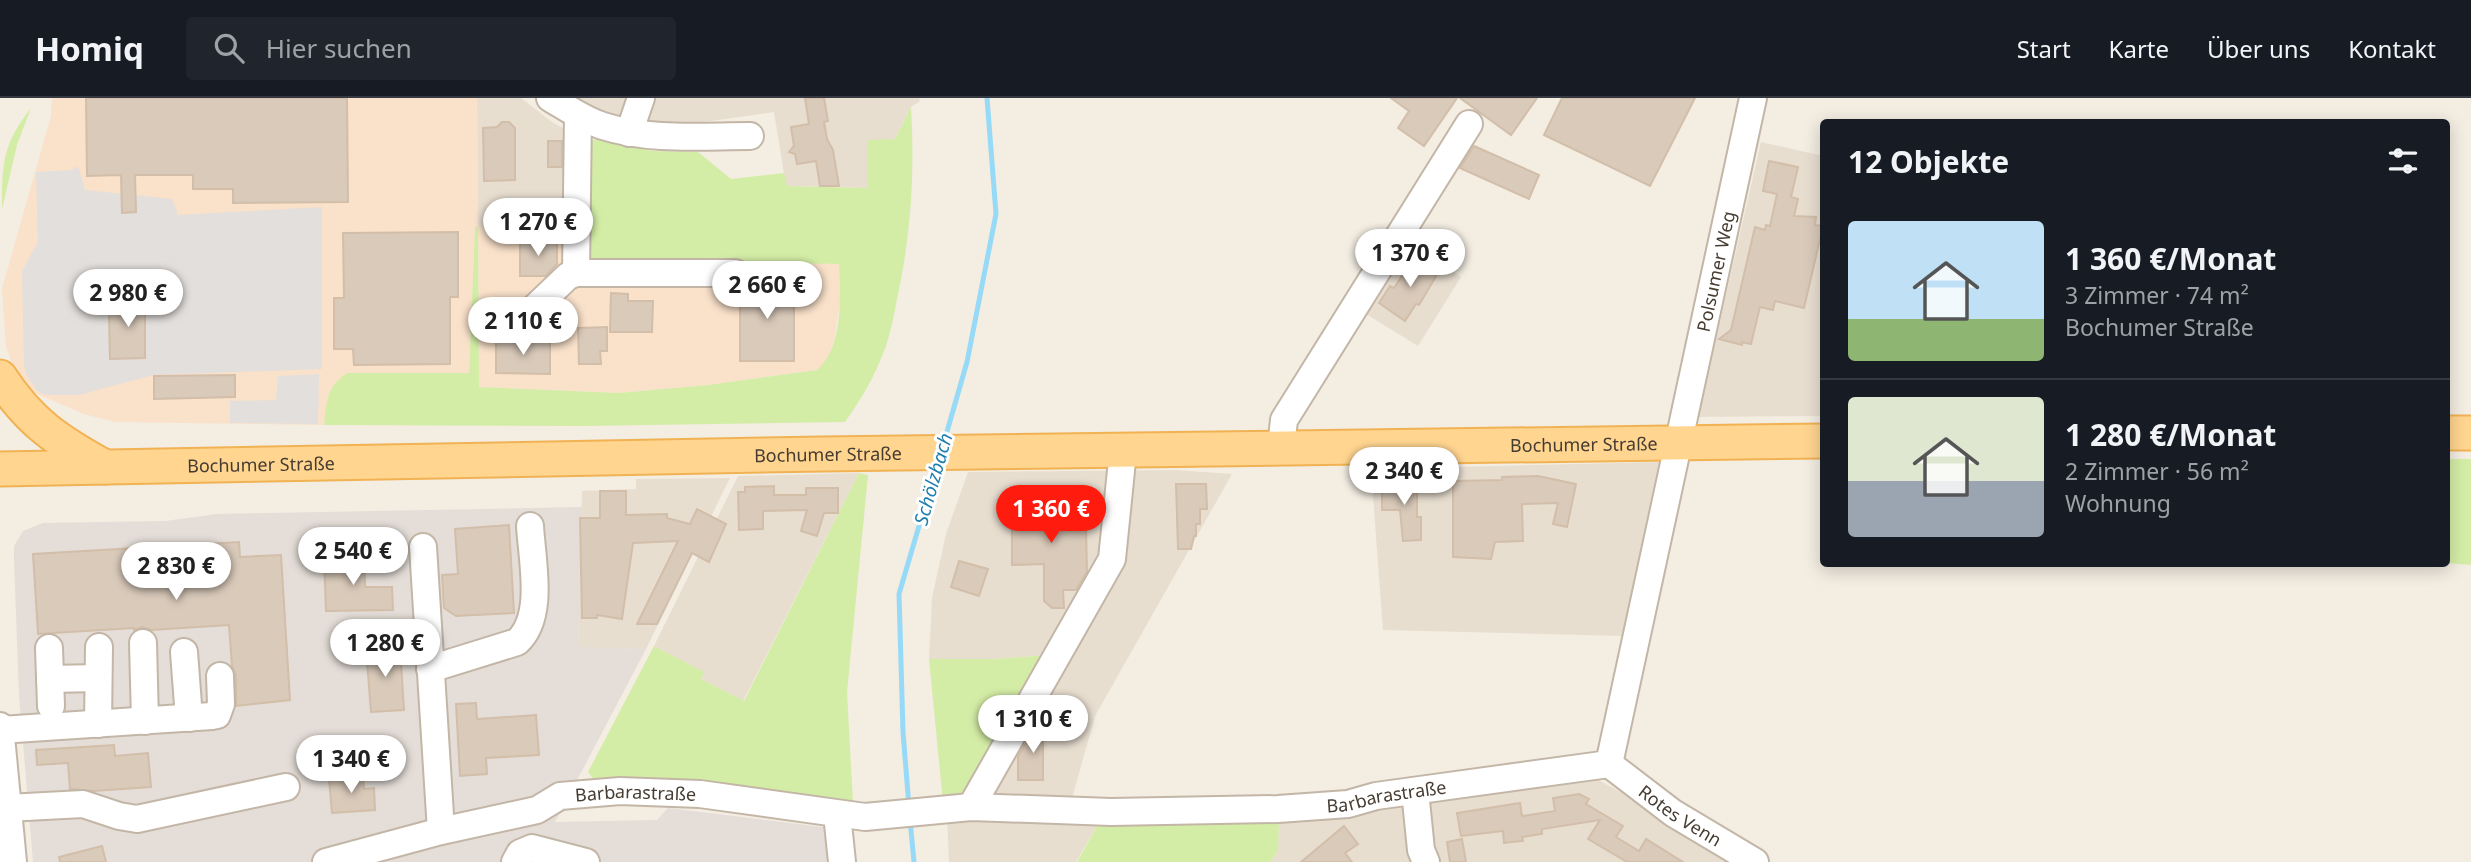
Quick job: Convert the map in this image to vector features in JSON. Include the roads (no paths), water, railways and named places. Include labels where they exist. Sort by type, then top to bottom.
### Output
[{"type":"main road","points":[[0,377],[38,425],[74,450],[107,468]]},
{"type":"main road","points":[[2450,433],[2471,433]]},
{"type":"main road","name":"Bochumer Straße","points":[[0,469],[1820,441]]},
{"type":"street","points":[[550,98],[601,126],[629,133],[660,136],[750,136]]},
{"type":"street","points":[[629,133],[642,98]]},
{"type":"street","name":"Polsumer Weg","points":[[1678,444],[1753,98]]},
{"type":"street","points":[[576,273],[578,115]]},
{"type":"street","points":[[1281,448],[1284,420],[1469,124]]},
{"type":"street","points":[[514,318],[524,318],[568,276],[576,273],[735,273]]},
{"type":"street","points":[[1609,764],[1678,444]]},
{"type":"street","points":[[971,807],[1112,559],[1122,451]]},
{"type":"street","points":[[430,670],[517,642],[527,633],[534,608],[530,526]]},
{"type":"street","points":[[423,547],[440,831]]},
{"type":"street","points":[[144,643],[145,721]]},
{"type":"street","points":[[98,724],[99,647]]},
{"type":"street","points":[[49,648],[51,706]]},
{"type":"street","points":[[184,652],[189,718]]},
{"type":"street","points":[[12,862],[0,728],[217,715],[221,704],[220,676]]},
{"type":"street","points":[[50,679],[99,678]]},
{"type":"street","name":"Barbarastraße","points":[[326,862],[440,831],[537,810],[560,796],[620,791],[700,794],[865,817],[971,807],[1111,812],[1278,809],[1348,804],[1376,796],[1609,764]]},
{"type":"street","name":"Rotes Venn","points":[[1609,764],[1673,813],[1746,860]]},
{"type":"street","points":[[7,808],[83,804],[137,819],[286,787]]},
{"type":"street","points":[[1415,791],[1421,850],[1426,862]]},
{"type":"street","points":[[837,814],[842,862]]},
{"type":"street","points":[[515,862],[520,853],[531,848],[586,862]]},
{"type":"waterway","name":"Schölzbach","points":[[944,442],[967,362],[996,214],[987,98]]},
{"type":"waterway","name":"Schölzbach","points":[[909,807],[903,732],[899,594],[937,465]]},
{"type":"waterway","name":"Schölzbach","points":[[910,820],[914,862]]}]
